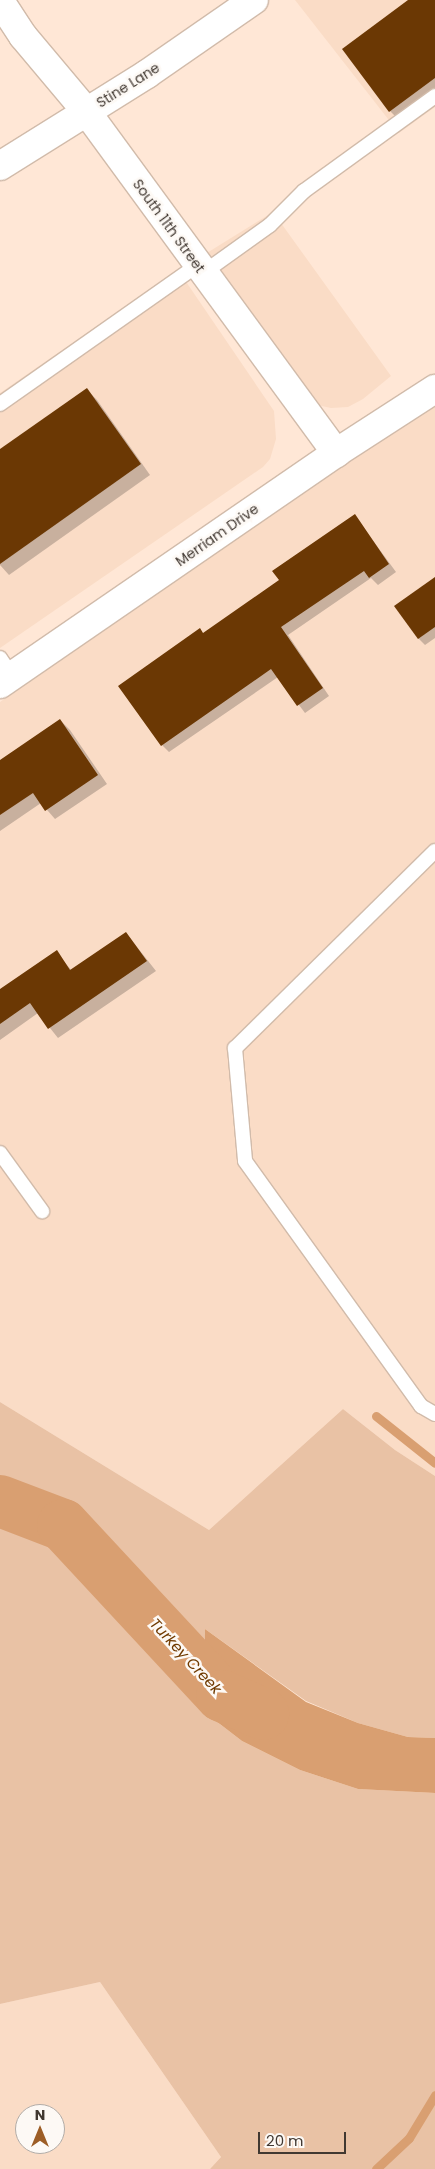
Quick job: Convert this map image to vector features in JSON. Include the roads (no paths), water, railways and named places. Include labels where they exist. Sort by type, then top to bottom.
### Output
[{"type":"street","name":"Stine Lane","points":[[0,166],[147,74],[254,0]]},
{"type":"street","name":"South 11th Street","points":[[0,1],[23,36],[86,111],[336,453]]},
{"type":"street","name":"Merriam Drive","points":[[4,673],[435,389]]},
{"type":"lane","points":[[0,404],[270,225],[304,191],[435,96]]},
{"type":"lane","points":[[435,851],[235,1048],[245,1161],[421,1406],[435,1414]]},
{"type":"lane","points":[[0,1153],[42,1210]]},
{"type":"waterway","points":[[376,1416],[435,1463]]},
{"type":"waterway","name":"Turkey Creek","points":[[0,1501],[63,1525],[222,1696],[263,1714]]},
{"type":"waterway","points":[[376,2169],[409,2138],[435,2095]]}]
